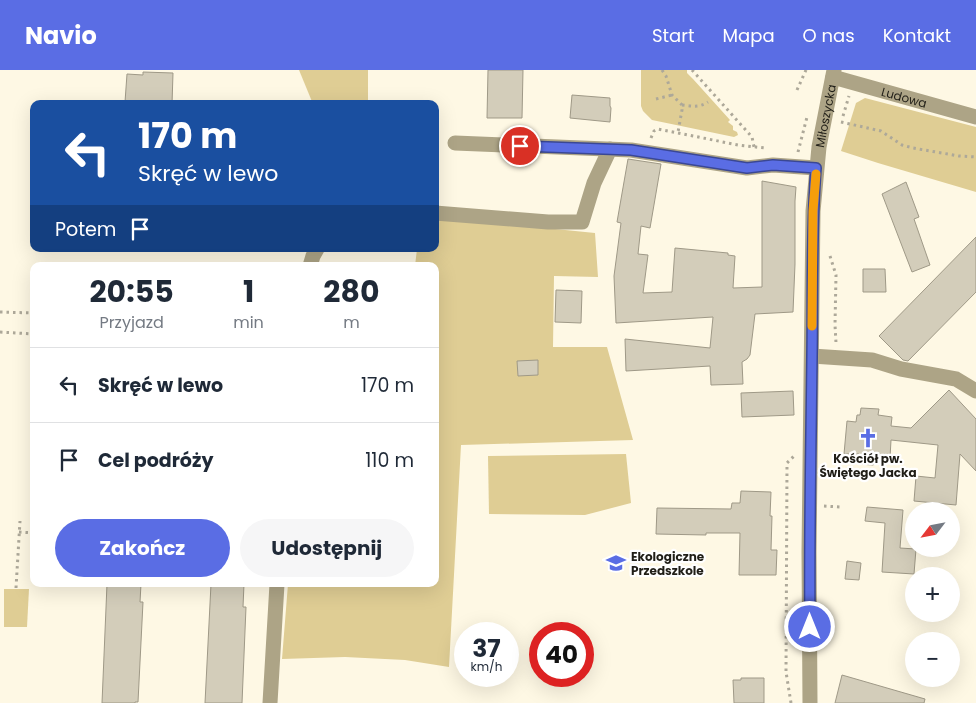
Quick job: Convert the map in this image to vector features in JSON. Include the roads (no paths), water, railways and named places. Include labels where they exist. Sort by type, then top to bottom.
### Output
[{"type":"street","name":"Ludowa","points":[[833,74],[976,117]]},
{"type":"street","name":"Miłoszycka","points":[[810,703],[809,515],[812,219],[816,168],[833,74]]},
{"type":"street","points":[[455,144],[631,150],[747,168],[773,165],[816,168]]},
{"type":"street","points":[[439,213],[548,222],[582,222],[594,183],[610,149]]},
{"type":"street","points":[[812,356],[872,360],[901,369],[956,379],[976,391]]},
{"type":"street","points":[[270,703],[277,587]]},
{"type":"place","name":"Kościół pw. Świętego Jacka","points":[[868,438]]},
{"type":"place","name":"Ekologiczne Przedszkole","points":[[616,563]]}]
